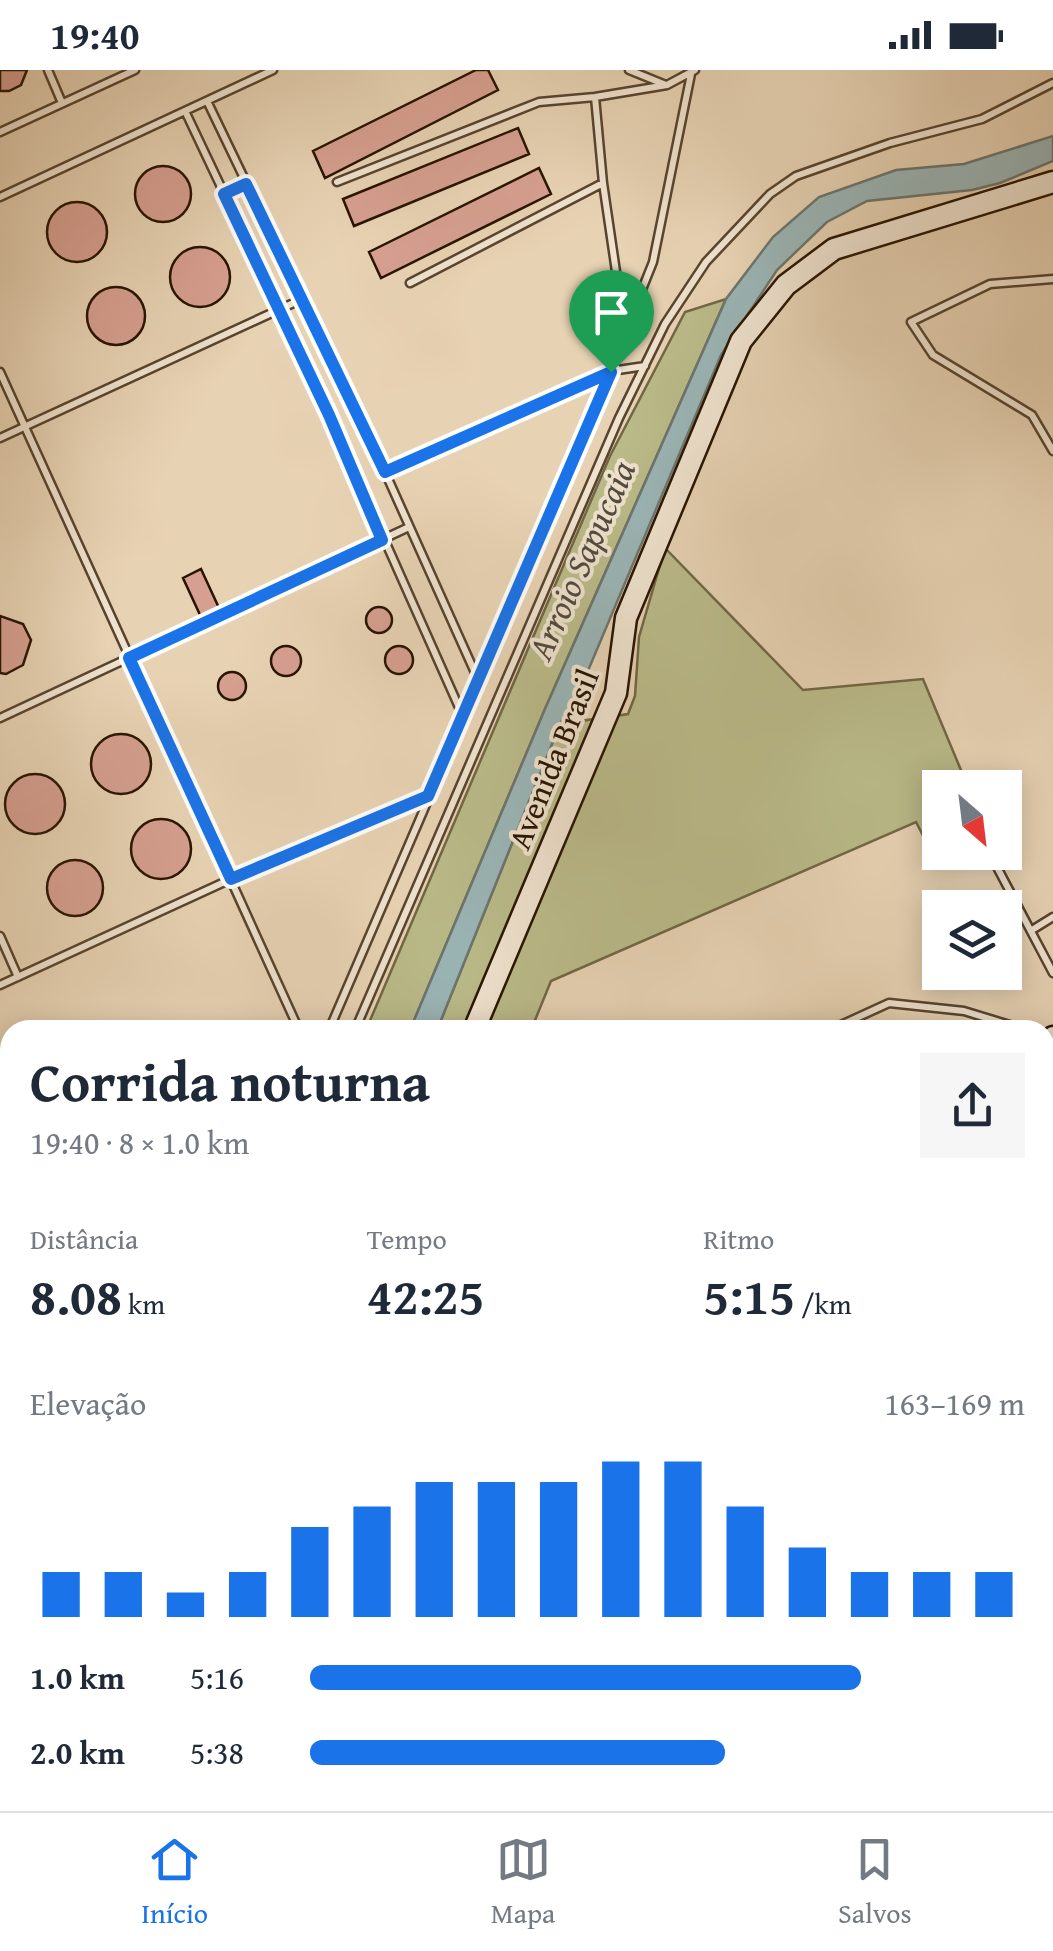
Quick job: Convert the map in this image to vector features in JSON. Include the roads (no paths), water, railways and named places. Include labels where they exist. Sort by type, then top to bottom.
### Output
[{"type":"main road","name":"Avenida Brasil","points":[[478,1020],[616,692],[626,618],[741,342],[786,285],[834,248],[1053,182]]},
{"type":"lane","points":[[48,70],[62,104]]},
{"type":"lane","points":[[109,70],[113,79]]},
{"type":"lane","points":[[0,132],[135,70]]},
{"type":"lane","points":[[0,197],[272,70]]},
{"type":"lane","points":[[629,70],[667,85]]},
{"type":"lane","points":[[675,70],[680,78]]},
{"type":"lane","points":[[337,182],[539,102],[667,85],[693,71]]},
{"type":"lane","points":[[333,1020],[611,372],[653,262],[693,71]]},
{"type":"lane","points":[[359,1020],[644,366],[665,324],[706,262],[770,194],[796,176],[890,143],[982,119],[1053,83]]},
{"type":"lane","points":[[595,97],[625,333]]},
{"type":"lane","points":[[208,103],[385,472],[478,678]]},
{"type":"lane","points":[[186,113],[276,311],[329,415],[462,714]]},
{"type":"lane","points":[[410,284],[603,183]]},
{"type":"lane","points":[[224,194],[246,184]]},
{"type":"lane","points":[[1053,278],[990,284],[911,322],[933,356],[1032,415],[1053,451]]},
{"type":"lane","points":[[0,438],[300,300]]},
{"type":"lane","points":[[385,472],[611,372],[644,366]]},
{"type":"lane","points":[[0,372],[294,1020]]},
{"type":"lane","points":[[0,718],[409,527]]},
{"type":"lane","points":[[0,984],[231,879],[428,796]]},
{"type":"lane","points":[[999,870],[1053,972]]},
{"type":"lane","points":[[1032,930],[1053,917]]},
{"type":"lane","points":[[0,936],[18,977]]},
{"type":"lane","points":[[852,1020],[889,1003],[964,1011],[993,1020]]},
{"type":"water","points":[[1053,136],[1053,161],[1000,183],[972,190],[867,201],[827,222],[777,270],[721,355],[582,685],[560,724],[441,1020],[414,1020],[545,709],[726,299],[773,237],[819,197],[896,170],[964,164]]},
{"type":"water label","name":"Arroio Sapucaia","points":[[581,560]]}]
